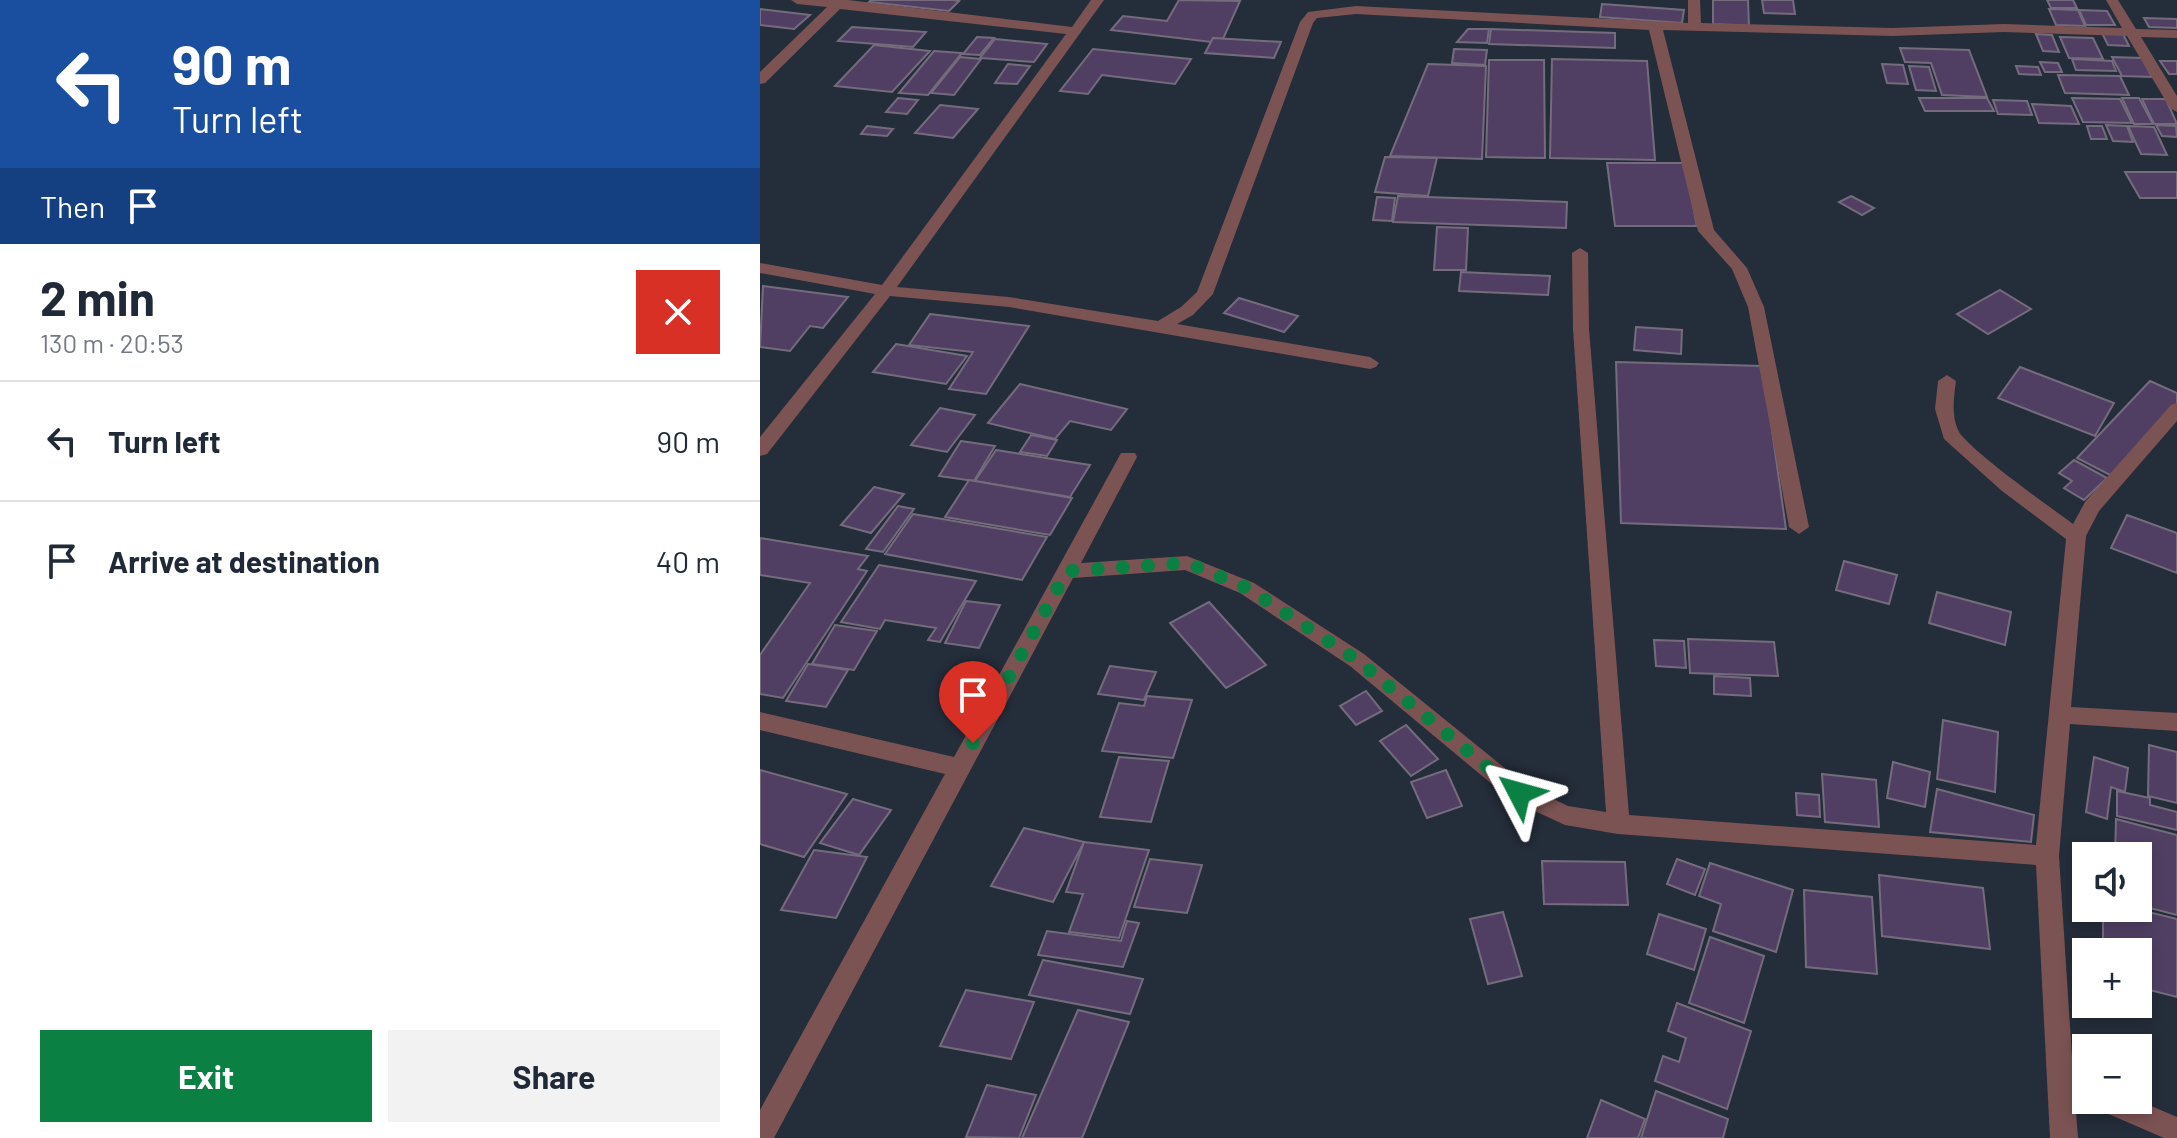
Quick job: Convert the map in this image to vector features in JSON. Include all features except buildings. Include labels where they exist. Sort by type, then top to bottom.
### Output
[{"type":"street","points":[[797,0],[839,2],[1075,31]]},
{"type":"street","points":[[760,450],[886,291],[1098,0]]},
{"type":"street","points":[[1694,0],[1695,27]]},
{"type":"street","points":[[2112,0],[2177,108]]},
{"type":"street","points":[[760,80],[839,2]]},
{"type":"street","points":[[1161,327],[1187,311],[1205,294],[1307,22],[1313,15],[1355,5],[1489,8],[1655,26],[1892,32],[2004,28],[2177,34]]},
{"type":"street","points":[[1655,26],[1706,231],[1739,268],[1756,307],[1799,527]]},
{"type":"street","points":[[1580,253],[1581,329],[1618,824]]},
{"type":"street","points":[[760,268],[886,291],[1009,302],[1370,363]]},
{"type":"street","points":[[1947,381],[1944,409],[1950,435],[2009,486],[2076,536]]},
{"type":"street","points":[[2064,1138],[2047,856],[2076,536],[2092,507],[2177,409]]},
{"type":"street","points":[[760,1137],[1128,457]]},
{"type":"street","points":[[1067,571],[1187,563],[1247,588],[1357,660],[1519,793],[1565,815],[1618,824],[2047,856]]},
{"type":"street","points":[[2060,715],[2177,722]]},
{"type":"street","points":[[760,721],[960,768]]},
{"type":"street","points":[[2061,1081],[2072,1085]]},
{"type":"street","points":[[2139,1114],[2177,1130]]},
{"type":"route","points":[[973,743],[1067,571],[1187,563],[1247,588],[1357,660],[1519,793]]}]
